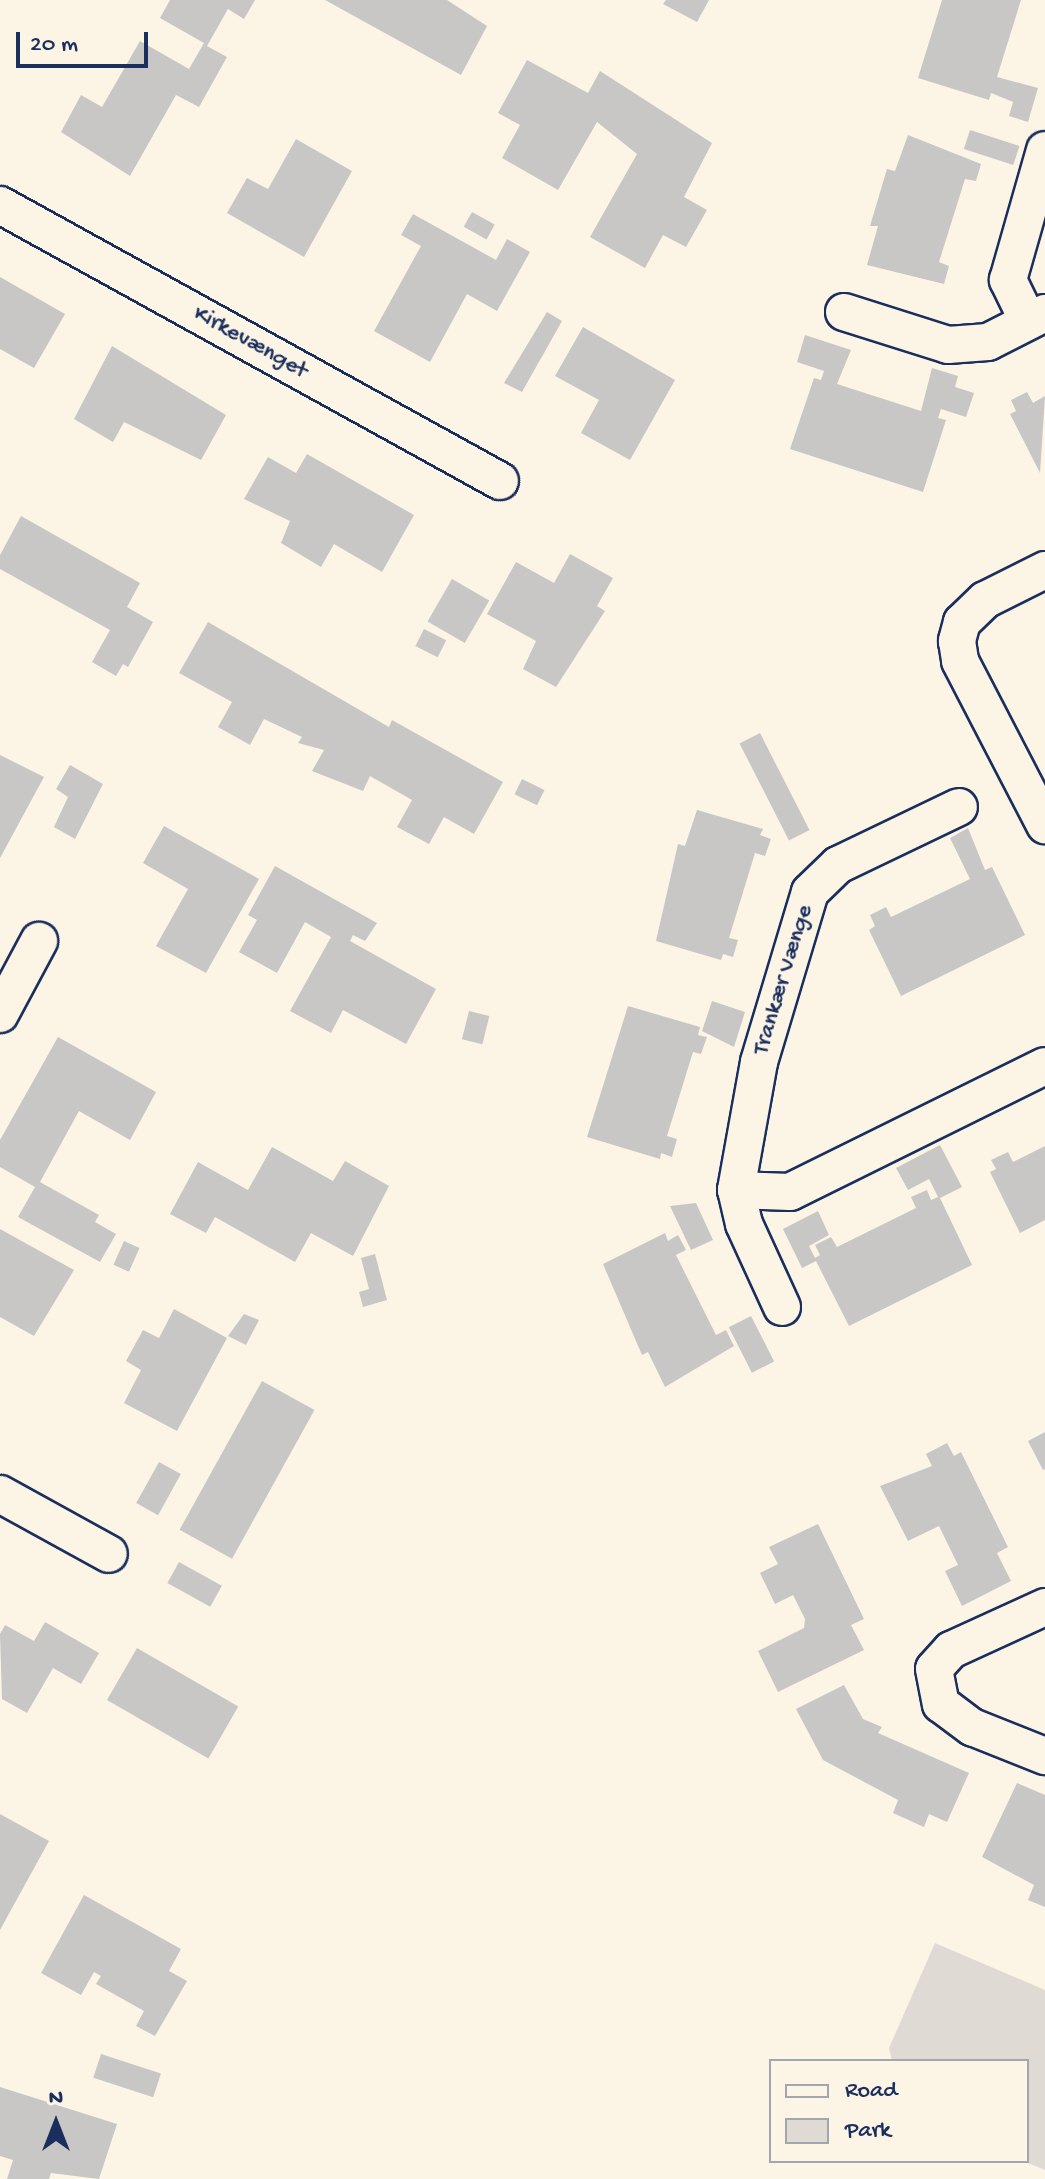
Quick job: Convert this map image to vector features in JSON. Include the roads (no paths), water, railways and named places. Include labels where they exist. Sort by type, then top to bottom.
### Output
[{"type":"street","points":[[844,312],[948,345],[988,342],[1036,317],[1008,280],[1045,150]]},
{"type":"street","name":"Kirkevænget","points":[[0,205],[500,481]]},
{"type":"street","points":[[1045,570],[985,600],[962,622],[957,641],[960,661],[1045,825]]},
{"type":"street","name":"Trankær Vænge","points":[[782,1307],[744,1224],[736,1190],[759,1062],[810,892],[838,865],[959,807]]},
{"type":"street","points":[[0,1014],[39,941]]},
{"type":"street","points":[[736,1190],[790,1192],[1045,1066]]},
{"type":"street","points":[[0,1494],[109,1554]]},
{"type":"street","points":[[1045,1607],[951,1650],[934,1669],[941,1704],[972,1727],[1045,1756]]}]
